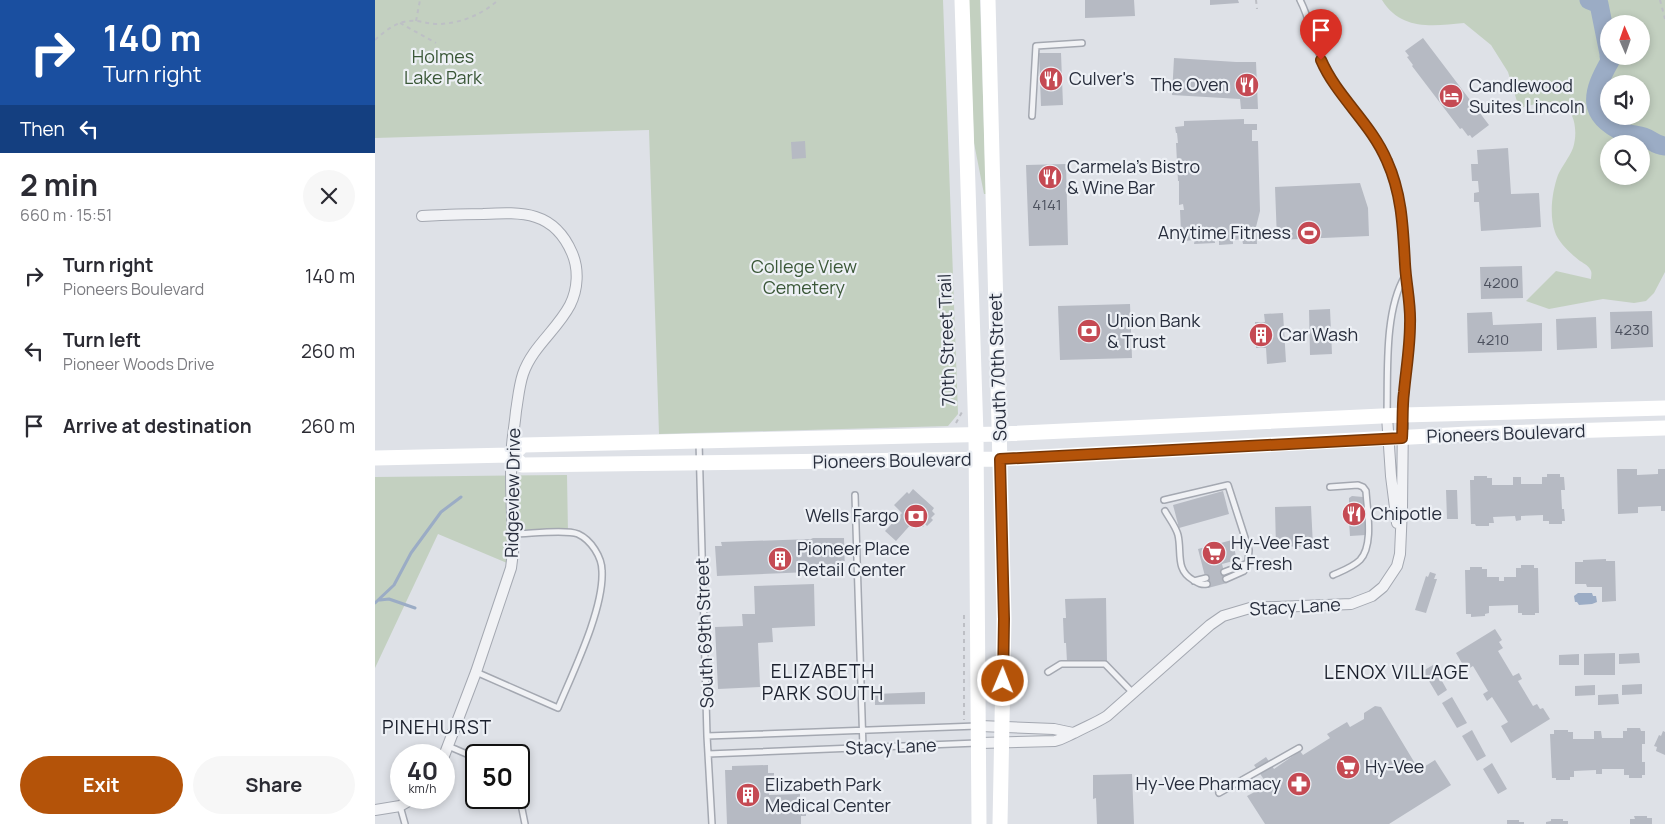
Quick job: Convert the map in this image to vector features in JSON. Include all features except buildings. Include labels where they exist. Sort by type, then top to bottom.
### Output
[{"type":"main road","name":"South 70th Street","points":[[962,0],[976,435],[972,726],[980,743],[979,824]]},
{"type":"main road","name":"South 70th Street","points":[[987,0],[1004,619],[1000,824]]},
{"type":"main road","name":"Pioneers Boulevard","points":[[375,458],[512,455],[523,445],[976,435],[1403,415],[1665,408]]},
{"type":"main road","name":"Pioneers Boulevard","points":[[512,455],[522,465],[1000,459],[1395,438],[1665,428]]},
{"type":"street","name":"Ridgeview Drive","points":[[422,216],[516,212],[539,218],[551,225],[564,239],[573,256],[576,279],[575,292],[570,305],[523,372],[512,455],[513,552],[507,585],[449,744]]},
{"type":"street","name":"Stacy Lane","points":[[980,743],[1055,741],[1064,739],[1107,716],[1210,625],[1230,614],[1256,607],[1351,604],[1372,596],[1391,578],[1397,566],[1400,552],[1400,539],[1394,504],[1395,438],[1403,415]]},
{"type":"street","name":"Stacy Lane","points":[[1387,416],[1395,438]]},
{"type":"street","name":"Stacy Lane","points":[[972,726],[1054,729],[1073,733]]},
{"type":"street","points":[[375,810],[390,808]]},
{"type":"lane","points":[[1300,0],[1324,66],[1333,82],[1375,138],[1387,159],[1394,177],[1401,211],[1405,275],[1410,302],[1411,324],[1403,415]]},
{"type":"lane","points":[[1032,116],[1036,46],[1081,43]]},
{"type":"lane","points":[[1387,416],[1389,352],[1393,307],[1396,294],[1405,275]]},
{"type":"lane","name":"South 69th Street","points":[[699,442],[707,736],[712,824]]},
{"type":"lane","points":[[1164,500],[1228,485],[1249,550],[1245,571],[1226,579]]},
{"type":"lane","points":[[1329,487],[1358,485],[1366,491],[1368,543],[1365,553],[1359,561],[1333,575]]},
{"type":"lane","points":[[855,495],[863,748]]},
{"type":"lane","points":[[1165,511],[1178,533],[1181,569],[1193,581],[1201,585],[1207,584]]},
{"type":"lane","points":[[476,672],[558,708],[595,614],[603,572],[601,562],[587,540],[578,534],[568,533],[513,534]]},
{"type":"lane","points":[[1224,572],[1248,563]]},
{"type":"lane","points":[[1193,581],[1206,578]]},
{"type":"lane","points":[[1048,672],[1061,664],[1105,664],[1111,668],[1133,693]]},
{"type":"lane","name":"Stacy Lane","points":[[707,736],[972,726]]},
{"type":"lane","name":"Stacy Lane","points":[[708,754],[980,743]]},
{"type":"lane","points":[[1219,794],[1299,748]]},
{"type":"lane","points":[[401,809],[405,824]]},
{"type":"lane","points":[[522,809],[525,824]]},
{"type":"path","points":[[416,21],[420,0]]},
{"type":"path","points":[[375,40],[387,29],[400,23],[416,21],[434,24],[458,21],[482,12],[498,0]]},
{"type":"path","points":[[1257,0],[1257,9]]},
{"type":"path","points":[[1660,0],[1665,19]]},
{"type":"path","points":[[400,23],[436,43]]},
{"type":"path","name":"70th Street Trail","points":[[957,435],[956,423],[962,413]]},
{"type":"path","points":[[964,612],[963,711],[972,726]]},
{"type":"green space","points":[[375,0],[943,0],[958,414],[948,426],[659,434],[649,130],[375,138]]},
{"type":"green space","points":[[968,0],[980,0],[986,194],[984,194],[974,143]]},
{"type":"green space","points":[[1382,0],[1665,0],[1665,272],[1654,293],[1646,301],[1634,303],[1603,299],[1549,309],[1526,301],[1556,271],[1591,279],[1591,272],[1587,265],[1573,255],[1559,240],[1552,218],[1552,204],[1556,182],[1575,141],[1573,118],[1565,106],[1558,103],[1542,103],[1519,108],[1508,72],[1491,45],[1464,23],[1429,25],[1408,22],[1398,17]]},
{"type":"green space","points":[[567,475],[568,533],[513,534],[512,565],[438,534],[375,668],[375,477]]},
{"type":"water","points":[[1578,593],[1592,593],[1593,596],[1596,596],[1597,602],[1579,605],[1575,602],[1574,596]]},
{"type":"waterway","points":[[1589,0],[1599,4],[1601,15]]},
{"type":"waterway","points":[[1608,65],[1596,94],[1598,111],[1612,126],[1625,133],[1644,137],[1658,145],[1665,146]]},
{"type":"waterway","points":[[375,603],[394,585],[411,553],[441,512],[461,497]]},
{"type":"waterway","points":[[380,600],[389,599],[415,608]]},
{"type":"place","name":"Culver's","points":[[1051,79]]},
{"type":"place","name":"The Oven","points":[[1247,85]]},
{"type":"place","name":"Candlewood Suites Lincoln","points":[[1451,96]]},
{"type":"place","name":"Carmela's Bistro & Wine Bar","points":[[1050,177]]},
{"type":"place","name":"Anytime Fitness","points":[[1309,233]]},
{"type":"place","name":"Union Bank & Trust","points":[[1089,331]]},
{"type":"place","name":"Car Wash","points":[[1261,335]]},
{"type":"place","name":"Chipotle","points":[[1354,514]]},
{"type":"place","name":"Wells Fargo","points":[[916,516]]},
{"type":"place","name":"Hy-Vee Fast & Fresh","points":[[1214,553]]},
{"type":"place","name":"Pioneer Place Retail Center","points":[[780,559]]},
{"type":"place","name":"Hy-Vee","points":[[1348,767]]},
{"type":"place","name":"Hy-Vee Pharmacy","points":[[1299,784]]},
{"type":"place","name":"Elizabeth Park Medical Center","points":[[748,795]]},
{"type":"district","name":"LENOX VILLAGE","points":[[1397,672]]},
{"type":"district","name":"ELIZABETH PARK SOUTH","points":[[823,682]]},
{"type":"district","name":"PINEHURST","points":[[437,727]]},
{"type":"route","points":[[1003,681],[1004,619],[1000,459],[1402,438],[1411,324],[1399,196],[1387,159],[1375,138],[1346,101],[1321,60]]},
{"type":"park label","name":"Holmes Lake Park","points":[[443,67]]},
{"type":"park label","name":"College View Cemetery","points":[[804,277]]}]
